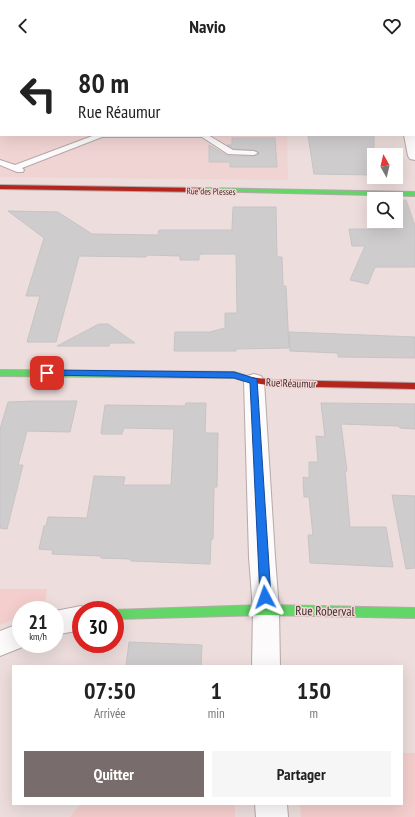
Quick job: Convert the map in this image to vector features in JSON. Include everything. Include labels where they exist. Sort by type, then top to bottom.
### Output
[{"type":"street","points":[[410,136],[415,156]]},
{"type":"street","name":"Rue des Plesses","points":[[2,188],[415,194]]},
{"type":"street","name":"Rue Réaumur","points":[[0,372],[234,375],[254,381],[274,383],[415,386]]},
{"type":"street","points":[[254,381],[262,558],[266,610],[266,665]]},
{"type":"street","name":"Rue Roberval","points":[[124,614],[266,610],[415,613]]},
{"type":"street","points":[[0,644],[12,639]]},
{"type":"street","points":[[271,805],[272,817]]},
{"type":"lane","points":[[14,168],[98,136]]},
{"type":"lane","points":[[205,136],[231,152],[254,152]]},
{"type":"lane","points":[[0,162],[24,172]]},
{"type":"shaded area","points":[[0,136],[287,136],[288,180],[0,177]]},
{"type":"shaded area","points":[[0,589],[47,589],[45,601],[12,601],[12,620],[0,625]]},
{"type":"shaded area","points":[[403,753],[415,753],[415,817],[301,817],[300,805],[403,805]]},
{"type":"shaded area","points":[[80,805],[235,805],[235,817],[70,817]]},
{"type":"building","points":[[308,136],[374,136],[374,148],[367,148],[367,175],[314,174]]},
{"type":"building","points":[[232,138],[275,138],[277,167],[230,167],[230,162],[209,162],[209,145],[228,156],[254,156],[259,154],[254,150],[233,149],[227,145],[232,145]]},
{"type":"building","points":[[403,200],[406,200],[415,226],[415,267],[375,267],[368,284],[350,280],[365,246],[352,246],[349,229],[403,228]]},
{"type":"building","points":[[233,207],[276,207],[277,257],[282,257],[283,286],[286,286],[289,348],[236,349],[236,351],[174,351],[175,332],[210,332],[225,328],[225,313],[237,313],[236,254],[202,254],[199,255],[199,260],[180,260],[180,256],[79,256],[56,342],[27,342],[40,296],[26,296],[44,238],[8,211],[58,212],[92,234],[158,235],[159,230],[232,230]]},
{"type":"building","points":[[99,324],[108,324],[135,343],[110,343],[109,346],[57,346]]},
{"type":"building","points":[[289,332],[415,337],[415,358],[338,357],[338,353],[290,351]]},
{"type":"building","points":[[77,401],[70,432],[27,431],[18,465],[23,465],[7,529],[0,528],[0,429],[8,402]]},
{"type":"building","points":[[186,403],[206,403],[205,433],[218,433],[217,487],[214,487],[213,539],[211,539],[210,564],[131,561],[131,559],[101,558],[101,556],[52,554],[53,550],[39,549],[44,526],[46,526],[48,517],[87,518],[94,476],[125,477],[123,485],[171,485],[174,429],[124,428],[122,434],[102,434],[105,405],[185,406]]},
{"type":"building","points":[[321,403],[415,404],[415,429],[400,428],[399,426],[341,424],[347,471],[345,471],[350,527],[386,527],[393,567],[310,563],[308,535],[313,535],[309,497],[304,497],[303,477],[309,478],[309,462],[318,462],[316,436],[325,437]]},
{"type":"building","points":[[392,495],[415,496],[415,568],[406,569]]},
{"type":"building","points":[[129,642],[202,645],[201,665],[126,665]]},
{"type":"traffic: fast","points":[[199,190],[415,194]]},
{"type":"traffic: fast","points":[[0,373],[234,375],[251,380]]},
{"type":"traffic: fast","points":[[124,614],[266,610],[415,613]]},
{"type":"traffic: jam","points":[[0,187],[199,190]]},
{"type":"traffic: jam","points":[[251,380],[274,383],[415,386]]},
{"type":"route","points":[[47,373],[234,375],[254,381],[265,597]]}]
